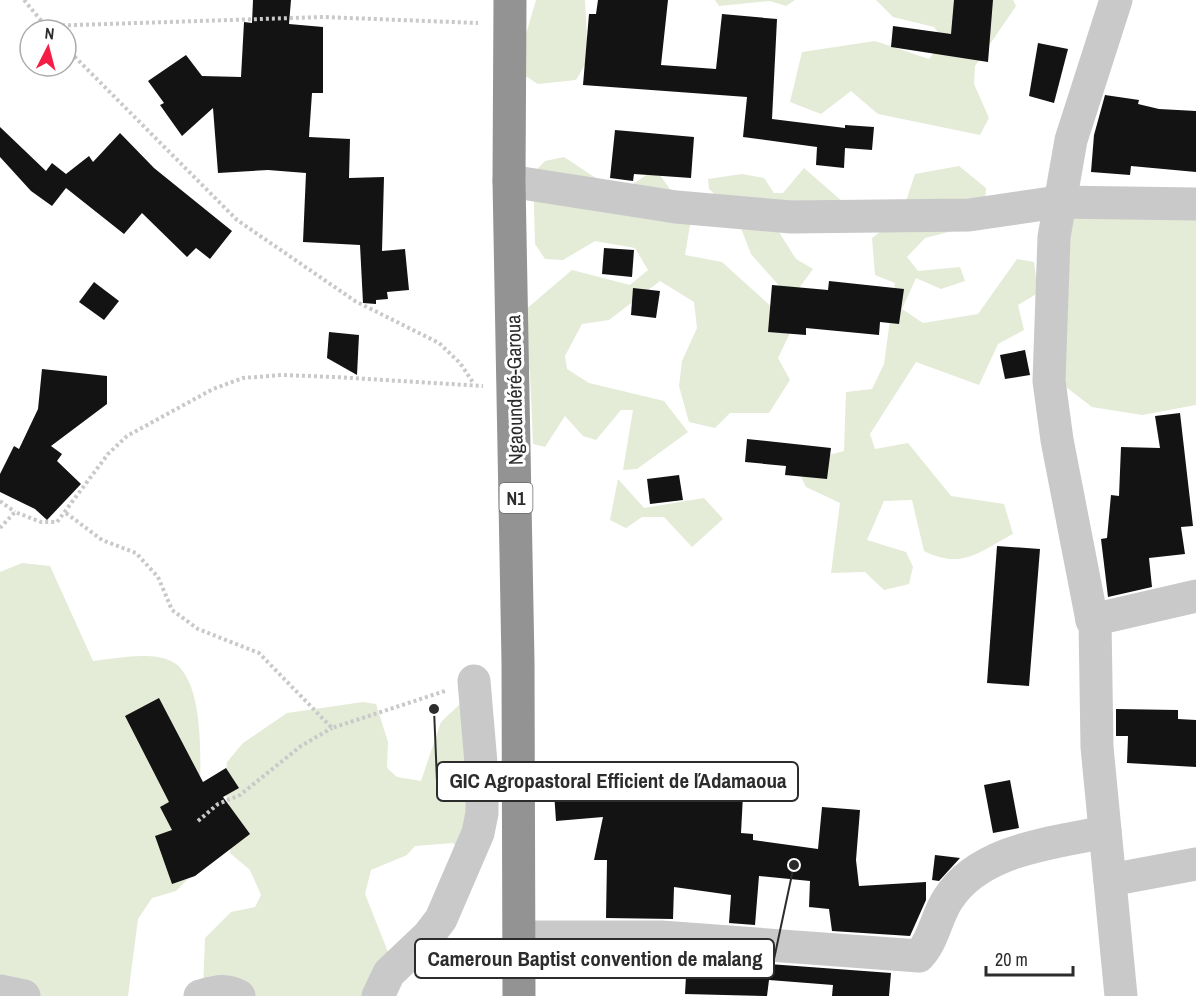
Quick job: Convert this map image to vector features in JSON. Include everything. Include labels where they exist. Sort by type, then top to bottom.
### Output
[{"type":"highway","name":"Ngaoundéré-Garoua","points":[[510,12],[509,181],[514,391],[519,996]]},
{"type":"street","points":[[1116,0],[1071,140],[1058,202],[1054,237],[1049,381],[1057,440],[1092,620],[1095,621],[1097,747],[1121,996]]},
{"type":"street","points":[[509,181],[676,207],[791,217],[969,215],[1058,202],[1196,204]]},
{"type":"street","points":[[1092,620],[1196,596]]},
{"type":"street","points":[[378,996],[389,973],[428,936],[441,919],[478,833],[482,813],[482,775],[474,681]]},
{"type":"street","points":[[520,937],[661,936],[919,956],[925,949],[947,900],[964,879],[990,863],[1027,849],[1106,832]]},
{"type":"street","points":[[1110,880],[1196,864]]},
{"type":"street","points":[[200,996],[222,990],[239,996]]},
{"type":"street","points":[[0,991],[24,996]]},
{"type":"path","points":[[24,0],[38,18]]},
{"type":"path","points":[[78,25],[510,12]]},
{"type":"path","points":[[78,60],[237,220],[355,301],[439,344],[460,363],[474,384]]},
{"type":"path","points":[[0,501],[15,512],[49,524],[57,522],[108,454],[128,436],[213,389],[243,378],[282,375],[474,384],[514,391]]},
{"type":"path","points":[[0,528],[15,512]]},
{"type":"path","points":[[66,513],[102,540],[136,553],[158,577],[172,610],[198,629],[258,653],[332,728]]},
{"type":"path","points":[[198,821],[218,804],[240,795],[301,746],[332,728],[474,681]]},
{"type":"green space","points":[[536,0],[585,0],[588,59],[576,80],[538,84],[524,75],[519,58]]},
{"type":"green space","points":[[715,0],[795,0],[786,6],[770,1],[719,6]]},
{"type":"green space","points":[[876,0],[1013,0],[1016,6],[975,66],[974,84],[989,118],[980,135],[878,114],[851,91],[821,114],[790,102],[802,52],[875,41],[929,59],[944,41],[934,27],[893,17]]},
{"type":"green space","points":[[564,157],[608,186],[625,189],[648,174],[660,175],[691,219],[685,255],[722,262],[787,321],[790,333],[778,358],[790,380],[769,413],[730,413],[715,428],[689,422],[679,386],[682,361],[697,328],[694,302],[660,281],[609,320],[582,324],[565,356],[567,369],[589,383],[664,401],[688,432],[637,469],[623,470],[633,410],[621,410],[596,440],[583,436],[565,416],[545,447],[533,444],[530,372],[521,335],[525,310],[572,270],[630,285],[648,270],[635,248],[595,241],[563,260],[545,259],[535,244],[533,173],[545,161]]},
{"type":"green space","points":[[959,166],[986,188],[984,223],[925,238],[907,257],[918,271],[960,267],[965,281],[941,289],[916,278],[902,309],[923,323],[978,314],[1017,259],[1034,262],[1038,293],[1018,305],[1024,330],[998,344],[979,385],[916,362],[870,434],[875,449],[908,443],[951,496],[1004,504],[1013,534],[970,556],[949,559],[924,551],[912,500],[884,501],[867,540],[906,552],[913,567],[909,584],[884,590],[865,572],[831,573],[840,503],[806,487],[795,464],[844,451],[846,392],[872,389],[884,364],[895,283],[875,275],[872,238],[901,216],[915,174]]},
{"type":"green space","points":[[804,168],[843,202],[777,229],[796,259],[813,269],[791,299],[751,254],[735,213],[709,189],[708,179],[742,174],[764,178],[774,193],[783,193]]},
{"type":"green space","points":[[1196,196],[1196,405],[1142,415],[1092,407],[1053,377],[1046,201]]},
{"type":"green space","points":[[618,479],[644,508],[704,498],[723,519],[692,547],[664,517],[642,517],[626,528],[610,520]]},
{"type":"green space","points":[[22,563],[50,566],[93,661],[152,656],[171,661],[185,675],[194,698],[199,727],[200,760],[193,874],[176,891],[152,898],[138,919],[128,996],[0,996],[0,572]]},
{"type":"green space","points":[[363,702],[376,704],[388,742],[387,768],[397,777],[421,781],[441,722],[460,704],[471,709],[465,856],[453,843],[415,846],[407,855],[371,870],[365,894],[388,952],[374,996],[206,996],[203,990],[205,938],[231,912],[255,907],[261,895],[250,870],[230,853],[232,815],[224,788],[227,762],[243,743],[287,713]]},
{"type":"building","points":[[253,0],[291,0],[289,24],[323,27],[323,93],[312,93],[309,137],[350,139],[349,178],[384,177],[382,251],[405,249],[409,290],[387,292],[388,299],[376,300],[376,304],[363,303],[360,245],[303,242],[306,173],[268,170],[218,173],[213,108],[182,136],[160,105],[164,103],[148,81],[186,55],[202,76],[241,77],[244,22],[252,23]]},
{"type":"building","points":[[598,0],[668,0],[661,65],[716,69],[722,14],[777,19],[772,119],[845,128],[845,125],[874,127],[872,150],[845,148],[844,168],[816,165],[817,147],[743,137],[747,97],[583,85],[589,14],[596,14]]},
{"type":"building","points":[[954,0],[993,0],[988,62],[891,47],[893,26],[951,34]]},
{"type":"building","points":[[1038,43],[1068,49],[1054,103],[1029,96]]},
{"type":"building","points":[[1105,95],[1139,100],[1138,104],[1159,109],[1196,111],[1196,172],[1131,166],[1130,175],[1091,172],[1094,135]]},
{"type":"building","points":[[0,127],[46,171],[52,163],[66,174],[89,156],[93,162],[120,133],[154,168],[232,231],[210,259],[196,248],[187,257],[142,213],[124,234],[66,188],[52,206],[31,191],[0,157]]},
{"type":"building","points":[[615,130],[694,137],[691,178],[634,174],[633,181],[610,178]]},
{"type":"building","points":[[604,248],[634,250],[632,277],[602,274]]},
{"type":"building","points":[[829,281],[904,289],[899,324],[880,322],[879,335],[806,328],[806,335],[768,332],[772,285],[828,290]]},
{"type":"building","points":[[94,282],[119,301],[104,320],[79,302]]},
{"type":"building","points":[[633,288],[660,291],[656,318],[631,315]]},
{"type":"building","points":[[329,332],[359,335],[357,375],[327,358]]},
{"type":"building","points":[[1025,350],[1030,375],[1005,379],[1000,355]]},
{"type":"building","points":[[42,369],[107,376],[107,404],[51,446],[62,454],[57,461],[81,484],[47,520],[35,509],[0,492],[0,474],[14,446],[19,449],[38,409]]},
{"type":"building","points":[[1180,413],[1193,526],[1181,527],[1185,554],[1149,558],[1152,587],[1108,597],[1101,539],[1107,538],[1111,495],[1119,496],[1121,447],[1160,448],[1155,416]]},
{"type":"building","points":[[747,439],[831,448],[827,479],[785,475],[786,466],[745,462]]},
{"type":"building","points":[[679,475],[683,500],[650,504],[647,479]]},
{"type":"building","points":[[997,546],[1040,549],[1029,686],[987,683]]},
{"type":"building","points":[[159,698],[203,782],[226,768],[239,788],[223,797],[250,834],[195,876],[172,884],[155,836],[172,830],[160,807],[169,802],[125,716]]},
{"type":"building","points":[[1116,709],[1178,710],[1178,719],[1196,720],[1196,767],[1127,763],[1128,736],[1116,736]]},
{"type":"building","points":[[1010,780],[1019,828],[993,833],[984,785]]},
{"type":"building","points":[[597,789],[743,795],[741,833],[753,834],[753,840],[818,849],[822,807],[860,810],[856,860],[859,886],[926,882],[926,900],[910,936],[832,931],[829,909],[809,907],[810,881],[759,876],[755,925],[729,923],[731,895],[674,887],[673,919],[606,918],[607,860],[594,860],[603,817],[556,821],[554,792]]},
{"type":"building","points":[[935,855],[960,858],[939,881],[932,880]]},
{"type":"building","points":[[593,956],[636,956],[633,979],[591,973]]},
{"type":"building","points":[[687,958],[891,973],[889,996],[832,996],[833,985],[769,980],[767,996],[685,994]]},
{"type":"place","name":"GIC Agropastoral Efficient de ľAdamaoua","points":[[434,709]]},
{"type":"place","name":"Cameroun Baptist convention de malang","points":[[794,865]]}]
